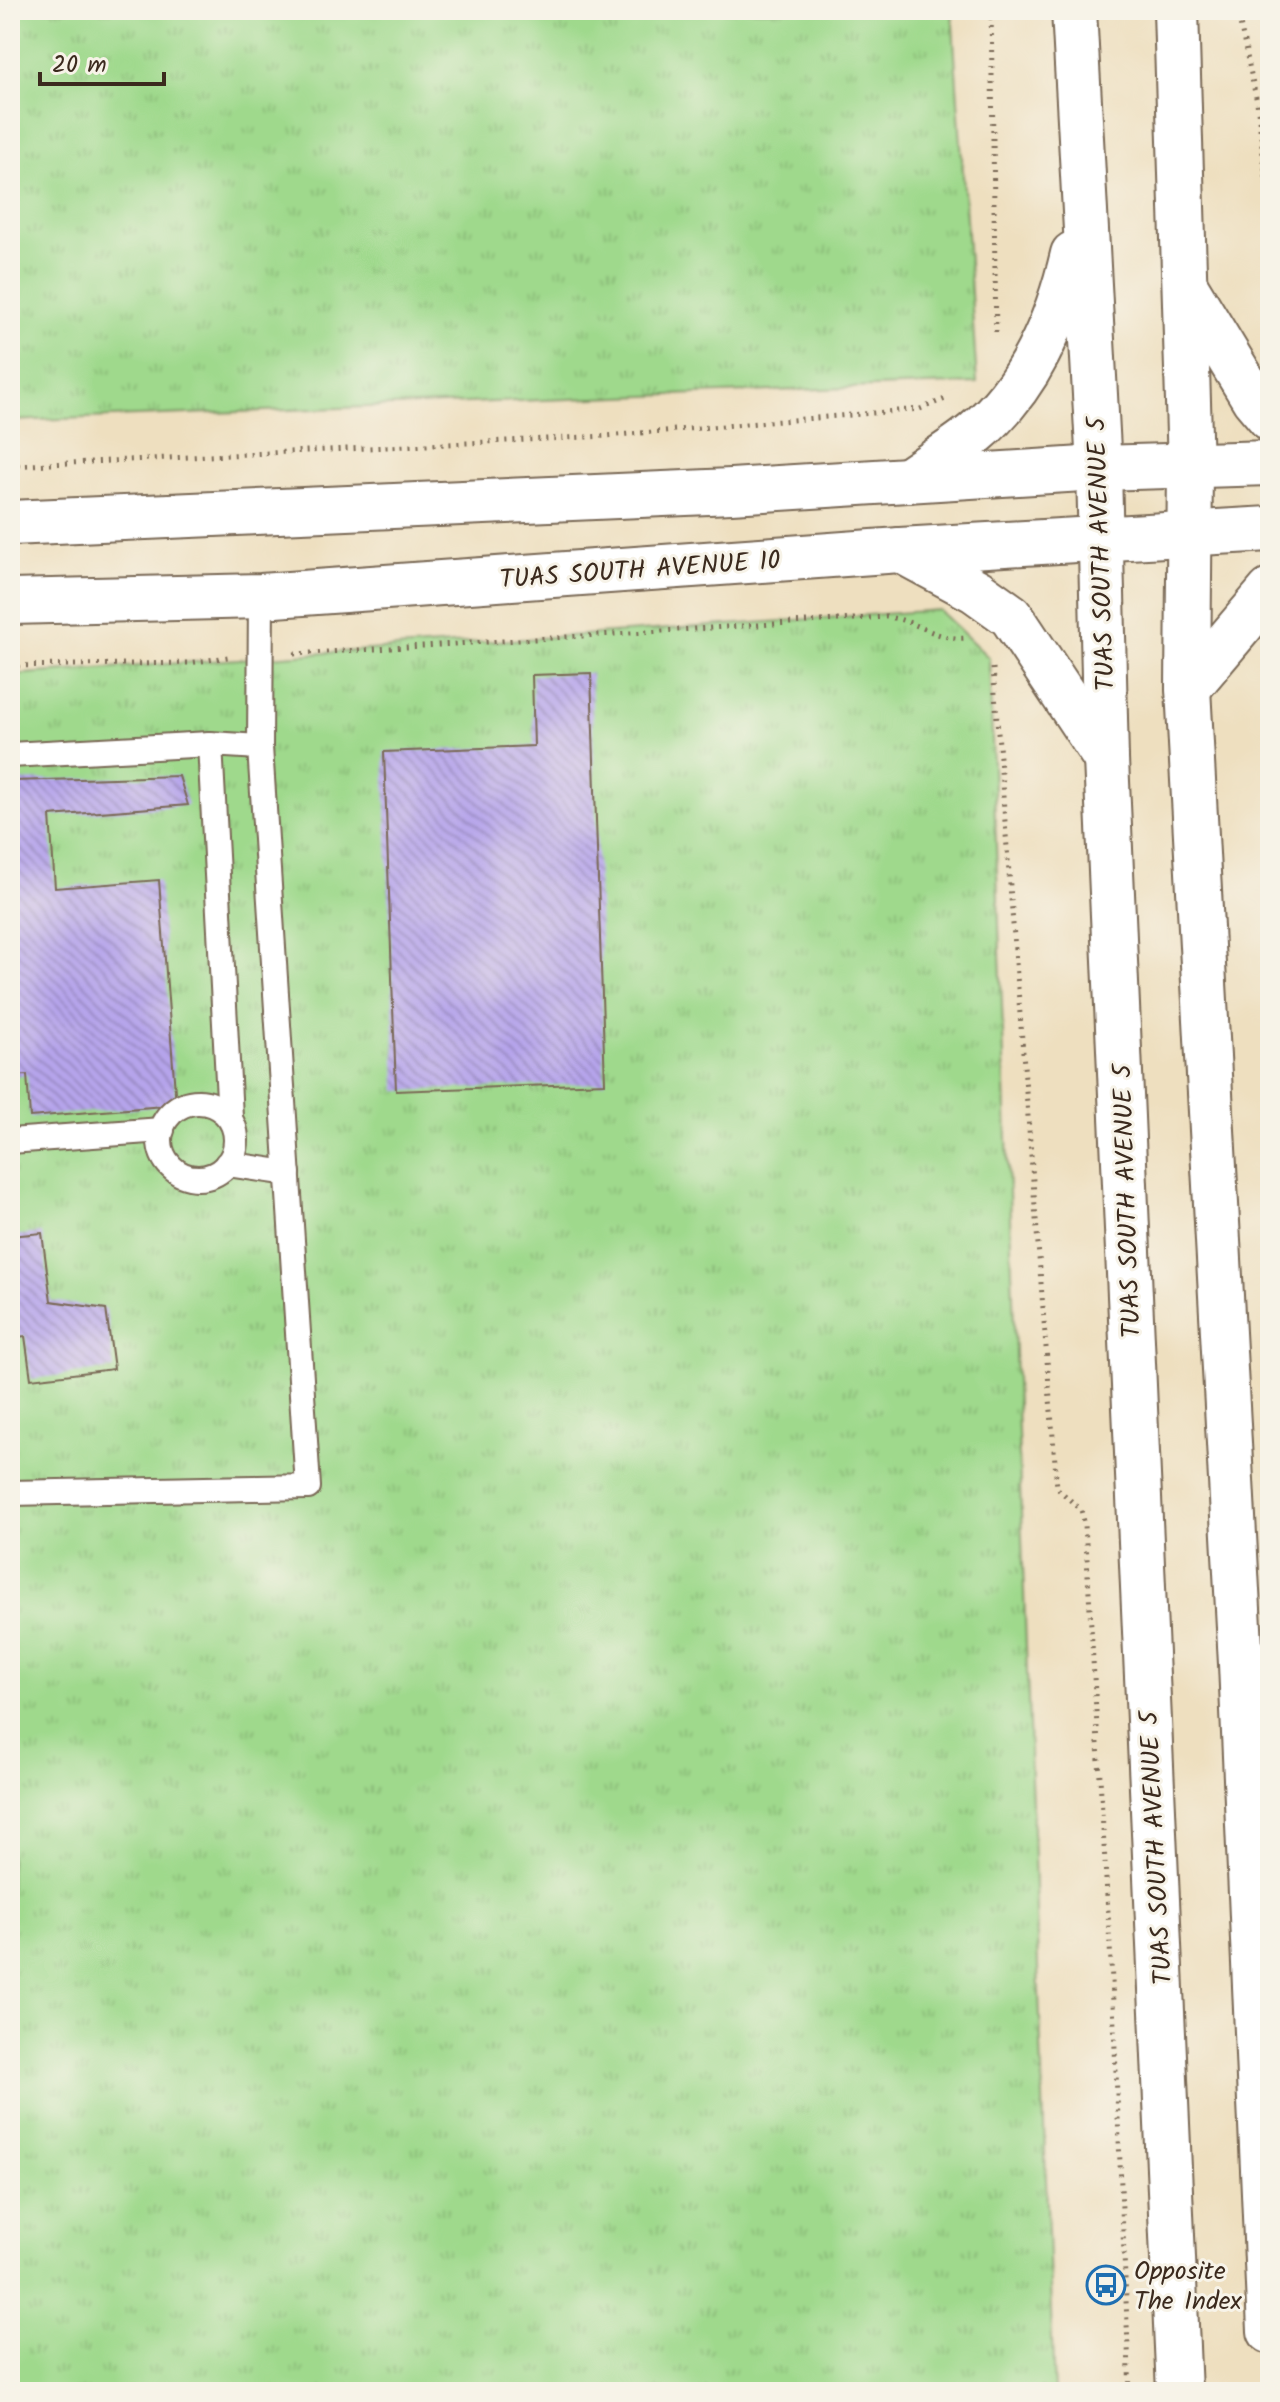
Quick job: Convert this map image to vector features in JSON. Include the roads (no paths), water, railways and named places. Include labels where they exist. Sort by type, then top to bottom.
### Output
[{"type":"main road","name":"TUAS SOUTH AVENUE 5","points":[[1074,10],[1099,468],[1106,759],[1179,2392]]},
{"type":"main road","points":[[1176,10],[1190,467],[1188,688],[1241,1680],[1270,2331]]},
{"type":"main road","points":[[908,480],[974,433],[1018,387],[1061,306],[1084,212]]},
{"type":"main road","points":[[1183,283],[1254,399],[1270,418]]},
{"type":"main road","points":[[10,523],[1099,468],[1270,463]]},
{"type":"main road","name":"TUAS SOUTH AVENUE 10","points":[[10,602],[261,596],[900,550],[1101,541],[1270,529]]},
{"type":"main road","points":[[900,550],[976,591],[1011,616],[1106,759]]},
{"type":"main road","points":[[1188,688],[1270,591]]},
{"type":"lane","points":[[10,1493],[308,1487],[260,747],[261,596]]},
{"type":"lane","points":[[10,755],[210,744],[260,747]]},
{"type":"lane","points":[[210,744],[230,1117],[236,1133],[235,1150],[227,1164],[213,1175],[197,1177],[180,1173],[167,1162],[160,1147],[162,1130],[169,1115],[184,1105],[200,1102],[217,1106],[230,1117]]},
{"type":"lane","points":[[10,1141],[162,1130]]},
{"type":"lane","points":[[227,1164],[288,1173]]},
{"type":"place","name":"Opposite The Index","points":[[1106,2285]]}]
